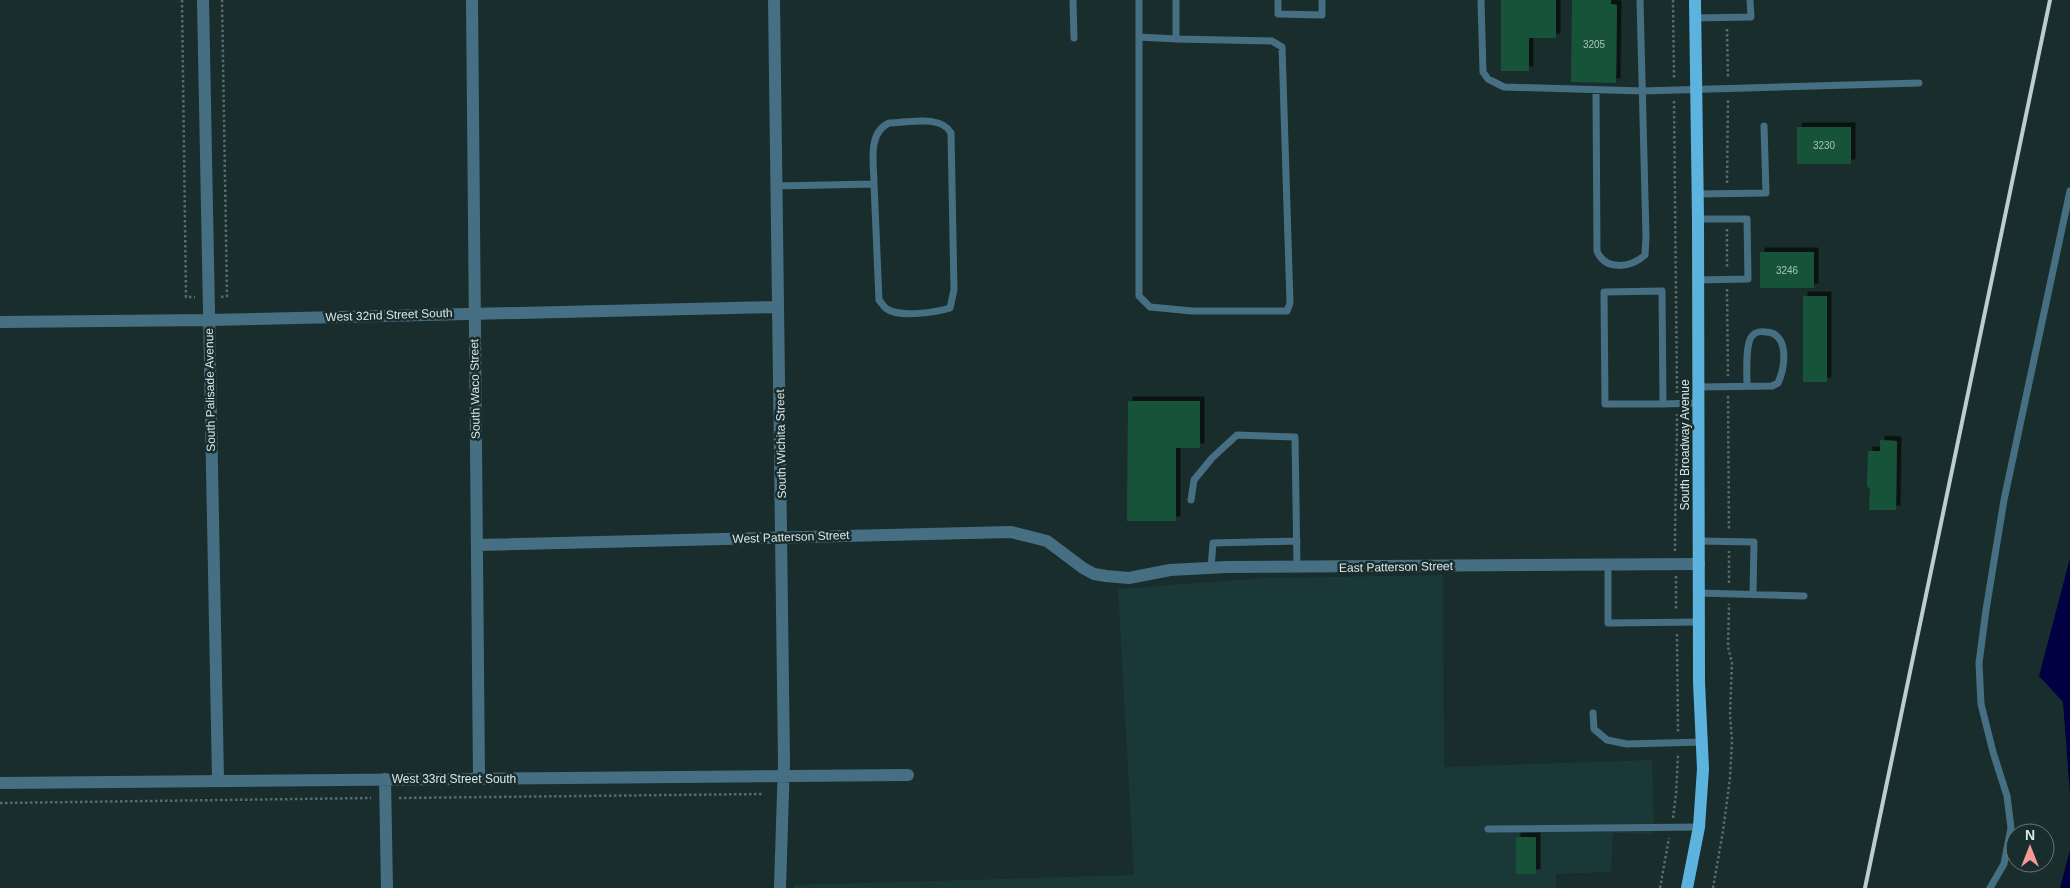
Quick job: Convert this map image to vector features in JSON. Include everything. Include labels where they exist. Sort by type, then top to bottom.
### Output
[{"type":"main road","name":"South Broadway Avenue","points":[[1687,888],[1699,827],[1702,779],[1699,622],[1698,194],[1695,0]]},
{"type":"street","name":"South Palisade Avenue","points":[[203,0],[218,780]]},
{"type":"street","name":"South Waco Street","points":[[472,0],[479,778]]},
{"type":"street","name":"South Wichita Street","points":[[774,0],[784,776],[780,888]]},
{"type":"street","name":"West 32nd Street South","points":[[0,322],[209,320],[778,308]]},
{"type":"street","name":"West Patterson Street","points":[[477,545],[1011,532],[1047,541],[1094,574]]},
{"type":"street","name":"East Patterson Street","points":[[1094,574],[1129,578],[1170,570],[1211,568],[1699,564]]},
{"type":"street","name":"West 33rd Street South","points":[[0,782],[908,775]]},
{"type":"street","points":[[385,779],[387,888]]},
{"type":"lane","points":[[1073,0],[1074,38]]},
{"type":"lane","points":[[1139,0],[1139,37],[1139,296],[1150,307],[1184,310],[1287,310],[1290,303],[1282,47],[1272,41],[1139,37]]},
{"type":"lane","points":[[1176,0],[1176,39]]},
{"type":"lane","points":[[1278,0],[1278,14],[1322,15],[1322,0]]},
{"type":"lane","points":[[1480,0],[1483,72],[1488,79],[1504,87],[1596,91],[1674,91],[1919,83]]},
{"type":"lane","points":[[1596,91],[1597,250],[1600,259],[1608,264],[1629,265],[1638,262],[1645,255],[1640,0]]},
{"type":"lane","points":[[1695,18],[1751,17],[1750,0]]},
{"type":"lane","points":[[934,122],[943,123],[948,127],[951,134],[954,290],[950,308],[940,311],[900,312],[887,310],[879,300],[874,184],[875,138],[883,126],[889,123],[934,122]]},
{"type":"lane","points":[[1698,194],[1766,193],[1764,126]]},
{"type":"lane","points":[[776,186],[874,184]]},
{"type":"lane","points":[[1990,888],[2004,864],[2011,828],[2007,796],[1981,704],[1979,663],[2004,500],[2070,191]]},
{"type":"lane","points":[[1698,219],[1747,219],[1748,279],[1698,280]]},
{"type":"lane","points":[[1663,404],[1662,291],[1604,292],[1605,404],[1663,404],[1698,403]]},
{"type":"lane","points":[[1698,387],[1772,386],[1778,383],[1784,365],[1783,346],[1778,336],[1768,332],[1759,332],[1751,336],[1748,346],[1747,386]]},
{"type":"lane","points":[[1191,500],[1194,480],[1212,458],[1237,435],[1295,437],[1297,568]]},
{"type":"lane","points":[[1211,568],[1213,543],[1297,541]]},
{"type":"lane","points":[[1699,541],[1754,542],[1753,594]]},
{"type":"lane","points":[[1608,565],[1608,623],[1699,622]]},
{"type":"lane","points":[[1699,593],[1804,596]]},
{"type":"lane","points":[[1593,713],[1594,729],[1607,740],[1628,744],[1702,742]]},
{"type":"lane","points":[[1488,829],[1699,827]]},
{"type":"path","points":[[1660,888],[1676,794],[1678,743],[1674,497],[1678,483],[1673,0]]},
{"type":"path","points":[[1727,18],[1727,193]]},
{"type":"path","points":[[1713,888],[1730,778],[1732,741],[1730,714],[1732,662],[1728,648],[1727,219]]},
{"type":"shaded area","points":[[2070,558],[2070,794],[2063,702],[2039,676]]},
{"type":"shaded area","points":[[1443,575],[1444,767],[1652,760],[1654,834],[1613,833],[1611,872],[1556,874],[1556,888],[794,888],[794,885],[1134,875],[1118,589],[1263,578]]},
{"type":"shaded area","points":[[2070,850],[2070,888],[2060,888]]},
{"type":"building","points":[[1501,0],[1556,0],[1556,38],[1529,38],[1529,71],[1501,71]]},
{"type":"building","points":[[1572,0],[1611,0],[1611,4],[1617,5],[1616,83],[1571,82]]},
{"type":"building","points":[[1797,127],[1851,127],[1851,164],[1797,164]]},
{"type":"building","points":[[1760,252],[1814,252],[1814,288],[1760,288]]},
{"type":"building","points":[[1803,296],[1827,296],[1827,382],[1803,382]]},
{"type":"building","points":[[1128,401],[1200,401],[1200,448],[1176,448],[1176,521],[1127,521]]},
{"type":"building","points":[[1880,440],[1897,441],[1896,510],[1869,510],[1870,488],[1867,487],[1868,451],[1880,451]]},
{"type":"building","points":[[1516,837],[1536,837],[1536,874],[1516,874]]},
{"type":"railway","points":[[1865,888],[2050,0]]}]
